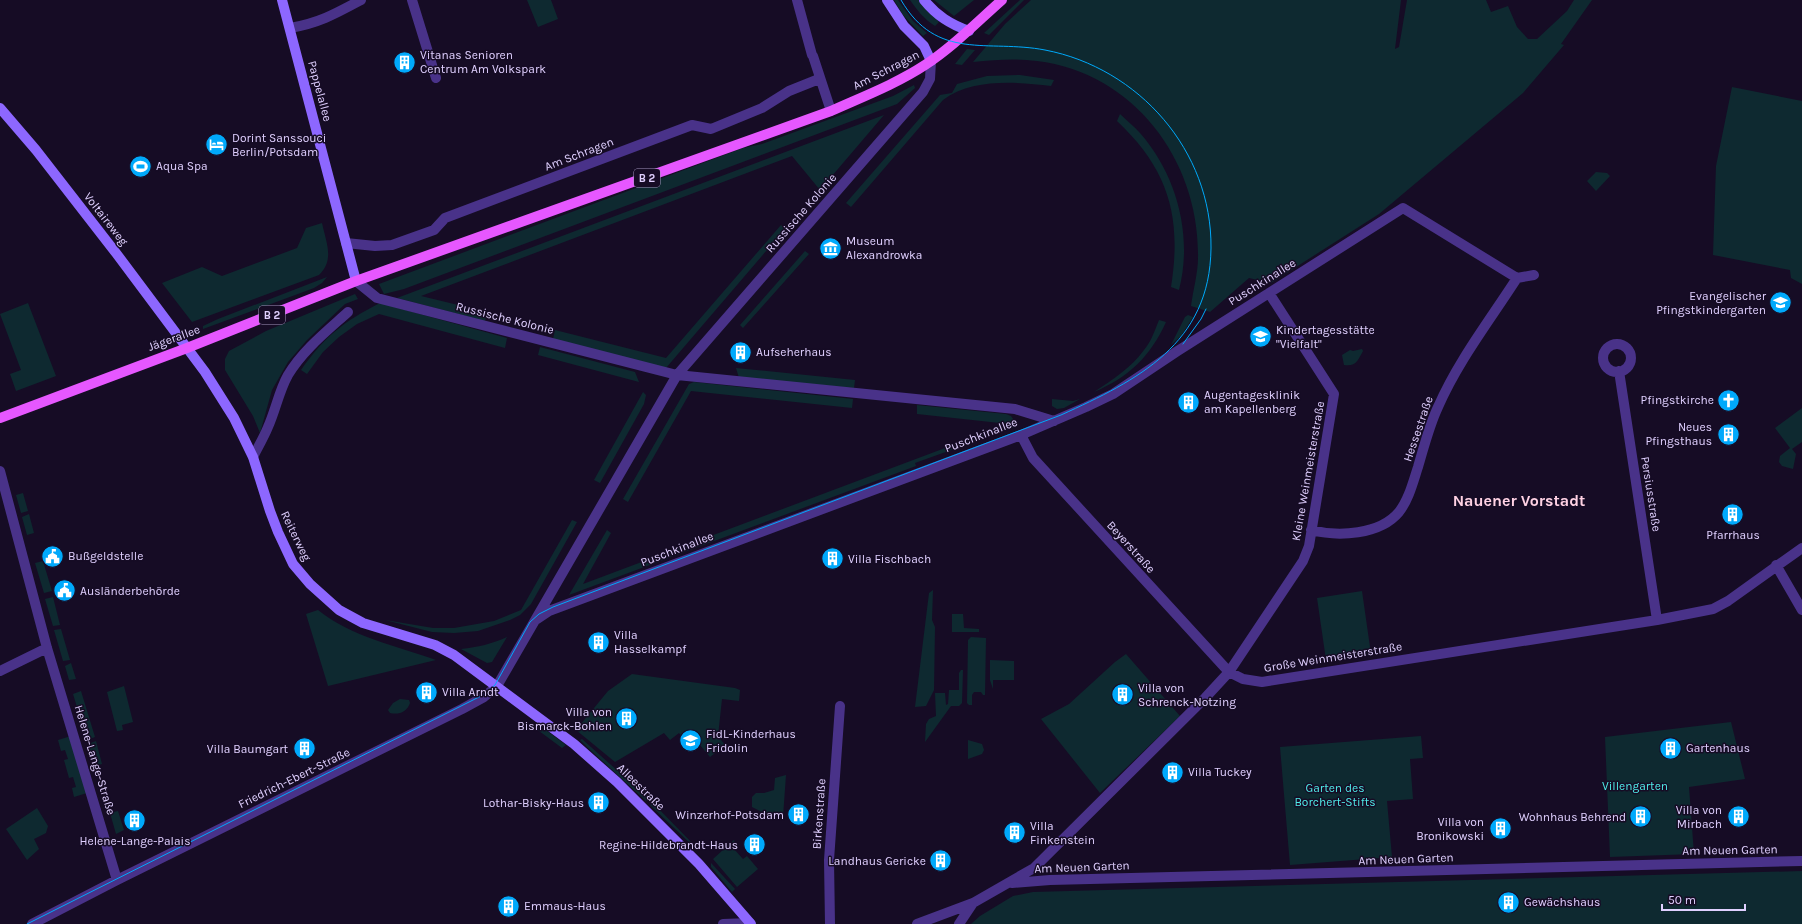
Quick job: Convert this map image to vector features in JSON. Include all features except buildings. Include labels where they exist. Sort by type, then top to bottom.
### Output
[{"type":"main road","name":"B 2","points":[[931,61],[969,31],[1002,0]]},
{"type":"main road","name":"Am Schragen","points":[[356,282],[831,111],[899,80],[931,61]]},
{"type":"main road","name":"Jägerallee","points":[[0,418],[187,348],[356,282]]},
{"type":"street","name":"Pappelallee","points":[[282,0],[356,282]]},
{"type":"street","points":[[290,28],[309,25],[325,20],[361,0]]},
{"type":"street","points":[[412,0],[436,78]]},
{"type":"street","points":[[797,0],[819,79],[831,111]]},
{"type":"street","points":[[887,0],[901,22],[924,46],[931,61]]},
{"type":"street","points":[[924,0],[946,21],[969,31]]},
{"type":"street","name":"Russische Kolonie","points":[[535,621],[677,375],[923,92],[930,79],[931,61]]},
{"type":"street","name":"Am Schragen","points":[[346,243],[375,246],[392,245],[412,239],[434,230],[445,218],[692,125],[711,129],[762,108],[789,91],[819,79]]},
{"type":"street","name":"Voltaireweg","points":[[0,108],[36,150],[107,241],[187,348]]},
{"type":"street","name":"Puschkinallee","points":[[535,621],[549,611],[1021,434],[1054,421],[1113,394],[1176,352],[1403,208],[1517,278]]},
{"type":"street","points":[[1517,278],[1534,275]]},
{"type":"street","name":"Hessestraße","points":[[1311,530],[1327,534],[1361,531],[1377,527],[1390,520],[1399,512],[1407,499],[1430,428],[1448,385],[1517,278]]},
{"type":"street","name":"Russische Kolonie","points":[[356,282],[377,298],[677,375],[1015,408],[1054,421]]},
{"type":"street","name":"Kleine Weinmeisterstraße","points":[[1229,672],[1303,561],[1309,546],[1334,394],[1269,293]]},
{"type":"street","points":[[253,457],[268,426],[278,396],[289,374],[322,334],[348,312]]},
{"type":"street","name":"Reiterweg","points":[[187,348],[205,372],[234,418],[253,457],[278,532],[293,564],[310,584],[338,610],[363,623],[435,645],[454,655],[497,686]]},
{"type":"street","name":"Persiusstraße","points":[[1619,372],[1657,620]]},
{"type":"street","name":"Beyerstraße","points":[[1021,434],[1033,458],[1229,672]]},
{"type":"street","name":"Helene-Lange-Straße","points":[[0,471],[47,648],[117,880]]},
{"type":"street","name":"Große Weinmeisterstraße","points":[[1229,672],[1243,679],[1262,682],[1657,620],[1713,609],[1728,601],[1776,565],[1802,548]]},
{"type":"street","points":[[1776,565],[1802,610]]},
{"type":"street","name":"Friedrich-Ebert-Straße","points":[[32,924],[117,880],[462,710],[484,697],[497,686],[535,621]]},
{"type":"street","points":[[0,671],[47,648]]},
{"type":"street","points":[[917,924],[973,903],[1034,868],[1206,698],[1229,672]]},
{"type":"street","name":"Alleestraße","points":[[497,686],[574,744],[617,782],[699,864],[750,924]]},
{"type":"street","name":"Birkenstraße","points":[[830,924],[829,860],[840,706]]},
{"type":"street","name":"Am Neuen Garten","points":[[1010,883],[1050,880],[1802,862]]},
{"type":"street","points":[[958,924],[973,903]]},
{"type":"street","points":[[723,924],[750,924]]},
{"type":"green space","points":[[527,0],[551,0],[558,19],[538,27]]},
{"type":"green space","points":[[894,0],[898,0],[913,21],[927,33],[923,36],[903,15]]},
{"type":"green space","points":[[910,0],[919,0],[939,22],[935,26],[931,23],[921,14]]},
{"type":"green space","points":[[934,0],[974,0],[954,16]]},
{"type":"green space","points":[[1020,0],[1024,0],[989,35],[984,33]]},
{"type":"green space","points":[[1031,0],[1401,0],[1395,49],[1399,47],[1407,0],[1486,0],[1491,12],[1508,6],[1517,27],[1528,39],[1537,39],[1567,11],[1574,0],[1592,0],[1561,44],[1564,45],[1523,93],[1379,214],[1271,283],[1249,278],[1210,312],[1191,306],[1198,258],[1196,222],[1187,188],[1174,157],[1155,128],[1132,103],[1104,83],[1072,69],[1029,60],[973,62],[1005,24]]},
{"type":"green space","points":[[967,49],[975,50],[962,65],[955,64]]},
{"type":"green space","points":[[1020,75],[1054,80],[1051,86],[1024,83],[995,83],[981,85],[955,93],[943,100],[851,207],[846,203],[940,95],[952,93],[957,84],[987,76]]},
{"type":"green space","points":[[914,85],[915,88],[897,104],[404,289],[384,294],[379,284],[743,148],[762,144],[893,96]]},
{"type":"green space","points":[[1732,87],[1802,101],[1802,284],[1791,278],[1790,270],[1713,255],[1716,166]]},
{"type":"green space","points":[[1120,114],[1138,130],[1153,150],[1164,168],[1179,207],[1183,228],[1184,249],[1183,269],[1179,290],[1171,287],[1175,238],[1168,196],[1160,177],[1149,158],[1135,139],[1117,121]]},
{"type":"green space","points":[[884,115],[820,190],[792,156],[421,296],[487,312],[485,321],[397,298]]},
{"type":"green space","points":[[1596,172],[1607,173],[1610,176],[1596,191],[1587,181]]},
{"type":"green space","points":[[322,223],[327,244],[328,257],[324,269],[319,275],[192,322],[162,283],[202,267],[222,276],[297,248],[306,228]]},
{"type":"green space","points":[[781,225],[785,229],[666,368],[553,339],[555,330],[666,358]]},
{"type":"green space","points":[[805,251],[809,254],[743,328],[740,325]]},
{"type":"green space","points":[[327,277],[322,283],[314,288],[203,329],[203,326],[218,319]]},
{"type":"green space","points":[[355,294],[358,299],[345,304],[307,340],[288,362],[272,390],[260,433],[253,416],[225,370],[225,359],[229,351],[266,331]]},
{"type":"green space","points":[[28,303],[56,376],[16,391],[10,374],[21,370],[0,314]]},
{"type":"green space","points":[[380,303],[507,338],[505,348],[379,314],[357,324],[339,337],[323,352],[307,374],[301,370],[318,348],[336,331],[355,317]]},
{"type":"green space","points":[[1188,315],[1193,317],[1181,336],[1171,345],[1185,317]]},
{"type":"green space","points":[[1159,320],[1166,322],[1153,346],[1145,356],[1118,380],[1094,392],[1121,373],[1139,356],[1153,336]]},
{"type":"green space","points":[[540,347],[635,372],[639,382],[538,355]]},
{"type":"green space","points":[[1362,349],[1363,351],[1360,357],[1354,364],[1344,365],[1342,355],[1350,350],[1353,351]]},
{"type":"green space","points":[[736,368],[855,380],[854,388],[739,378]]},
{"type":"green space","points":[[694,382],[853,399],[852,408],[691,391],[628,502],[623,499],[689,384]]},
{"type":"green space","points":[[643,392],[646,395],[644,404],[600,483],[594,480]]},
{"type":"green space","points":[[1052,399],[1073,401],[1080,399],[1064,408],[1057,409],[1052,406]]},
{"type":"green space","points":[[917,405],[1006,414],[1011,416],[1018,426],[915,463],[916,466],[569,595],[607,530],[611,533],[583,584],[1009,424],[917,414]]},
{"type":"green space","points":[[1802,408],[1802,442],[1792,449],[1796,454],[1793,469],[1782,466],[1779,462],[1780,456],[1790,448],[1775,428]]},
{"type":"green space","points":[[23,493],[28,511],[21,513],[16,495]]},
{"type":"green space","points":[[29,514],[34,533],[27,535],[22,517]]},
{"type":"green space","points":[[572,520],[577,522],[531,604],[520,615],[478,631],[454,633],[432,632],[385,620],[433,628],[454,628],[494,621],[521,610]]},
{"type":"green space","points":[[43,561],[52,591],[44,593],[35,563]]},
{"type":"green space","points":[[933,590],[932,620],[935,627],[934,690],[926,706],[915,707],[929,593]]},
{"type":"green space","points":[[1362,591],[1371,654],[1326,660],[1317,598]]},
{"type":"green space","points":[[53,597],[60,625],[53,626],[45,599]]},
{"type":"green space","points":[[318,610],[359,634],[436,660],[328,686],[306,614]]},
{"type":"green space","points":[[952,614],[963,614],[964,628],[979,629],[979,632],[952,632]]},
{"type":"green space","points":[[61,629],[70,660],[63,661],[54,630]]},
{"type":"green space","points":[[507,637],[492,662],[487,663],[461,649],[485,645]]},
{"type":"green space","points":[[971,637],[986,638],[985,695],[981,692],[974,692],[972,695],[972,705],[969,705],[967,703],[968,640]]},
{"type":"green space","points":[[1126,654],[1180,716],[1100,793],[1041,719],[1069,704],[1115,662]]},
{"type":"green space","points":[[990,660],[1014,661],[1014,680],[993,680],[993,689],[990,680]]},
{"type":"green space","points":[[71,663],[76,679],[69,680],[65,666]]},
{"type":"green space","points":[[963,670],[962,703],[959,706],[951,706],[925,742],[926,724],[929,719],[936,716],[935,693],[945,693],[946,705],[948,704],[949,690],[959,690],[959,673]]},
{"type":"green space","points":[[632,674],[735,688],[740,690],[739,701],[722,699],[718,736],[725,745],[710,757],[700,745],[694,751],[679,733],[670,740],[664,733],[615,762],[576,730],[608,691]]},
{"type":"green space","points":[[124,686],[133,722],[122,725],[123,730],[117,731],[107,692]]},
{"type":"green space","points":[[81,691],[95,737],[87,740],[73,694]]},
{"type":"green space","points":[[400,699],[409,700],[410,703],[407,709],[396,714],[390,713],[388,710],[393,703]]},
{"type":"green space","name":"Villengarten","points":[[1731,722],[1745,779],[1689,787],[1694,854],[1610,857],[1605,737]]},
{"type":"green space","points":[[539,725],[566,745],[562,748],[535,728]]},
{"type":"green space","points":[[71,736],[87,793],[74,797],[72,788],[76,787],[73,777],[69,778],[64,760],[68,759],[65,750],[61,751],[58,740]]},
{"type":"green space","name":"Garten des Borchert-Stifts","points":[[1421,736],[1423,758],[1410,759],[1413,799],[1387,801],[1392,857],[1290,865],[1280,747]]},
{"type":"green space","points":[[582,739],[648,798],[646,801],[588,748],[580,740]]},
{"type":"green space","points":[[968,740],[982,744],[984,750],[982,754],[968,759]]},
{"type":"green space","points":[[96,741],[102,764],[94,766],[88,744]]},
{"type":"green space","points":[[786,775],[783,817],[770,816],[752,807],[752,797],[756,793],[764,793],[774,790],[775,778]]},
{"type":"green space","points":[[653,803],[694,845],[694,847],[650,805]]},
{"type":"green space","points":[[37,808],[48,826],[46,833],[34,839],[39,849],[27,860],[6,829]]},
{"type":"green space","points":[[118,811],[124,830],[116,834],[110,813]]},
{"type":"green space","points":[[734,840],[736,845],[733,848],[743,859],[747,856],[758,869],[737,887],[713,859]]},
{"type":"green space","points":[[711,863],[735,889],[732,892],[711,867]]},
{"type":"green space","points":[[1802,871],[1802,924],[971,924],[980,916],[1013,896],[1033,892]]},
{"type":"tram line","points":[[27,924],[481,696],[495,685],[530,622],[539,614],[553,607],[1061,415],[1117,388],[1142,372],[1164,354],[1183,334],[1198,310],[1207,281],[1211,248],[1208,212],[1199,179],[1184,147],[1164,119],[1139,95],[1111,75],[1079,60],[1045,50],[1024,47],[984,46],[947,40],[931,32],[915,19],[901,0]]},
{"type":"tram line","points":[[1183,344],[1201,319],[1206,309]]},
{"type":"place","name":"Vitanas Senioren Centrum Am Volkspark","points":[[405,62]]},
{"type":"place","name":"Dorint Sanssouci Berlin/Potsdam","points":[[217,145]]},
{"type":"place","name":"Aqua Spa","points":[[141,166]]},
{"type":"place","name":"Museum Alexandrowka","points":[[830,248]]},
{"type":"place","name":"Evangelischer Pfingstkindergarten","points":[[1781,303]]},
{"type":"place","name":"Kindertagesstätte \"Vielfalt\"","points":[[1260,337]]},
{"type":"place","name":"Aufseherhaus","points":[[740,352]]},
{"type":"place","name":"Pfingstkirche","points":[[1729,400]]},
{"type":"place","name":"Augentagesklinik am Kapellenberg","points":[[1188,402]]},
{"type":"place","name":"Neues Pfingsthaus","points":[[1728,434]]},
{"type":"place","name":"Pfarrhaus","points":[[1733,514]]},
{"type":"place","name":"Bußgeldstelle","points":[[52,556]]},
{"type":"place","name":"Villa Fischbach","points":[[832,559]]},
{"type":"place","name":"Ausländerbehörde","points":[[64,591]]},
{"type":"place","name":"Villa Hasselkampf","points":[[598,642]]},
{"type":"place","name":"Villa Arndt","points":[[427,692]]},
{"type":"place","name":"Villa von Schrenck-Notzing","points":[[1122,695]]},
{"type":"place","name":"Villa von Bismarck-Bohlen","points":[[627,719]]},
{"type":"place","name":"FidL-Kinderhaus Fridolin","points":[[690,741]]},
{"type":"place","name":"Gartenhaus","points":[[1671,748]]},
{"type":"place","name":"Villa Baumgart","points":[[304,749]]},
{"type":"place","name":"Villa Tuckey","points":[[1172,772]]},
{"type":"place","name":"Lothar-Bisky-Haus","points":[[599,803]]},
{"type":"place","name":"Winzerhof-Potsdam","points":[[799,815]]},
{"type":"place","name":"Wohnhaus Behrend","points":[[1641,817]]},
{"type":"place","name":"Villa von Mirbach","points":[[1738,817]]},
{"type":"place","name":"Helene-Lange-Palais","points":[[135,820]]},
{"type":"place","name":"Villa von Bronikowski","points":[[1500,829]]},
{"type":"place","name":"Villa Finkenstein","points":[[1015,833]]},
{"type":"place","name":"Regine-Hildebrandt-Haus","points":[[754,845]]},
{"type":"place","name":"Landhaus Gericke","points":[[941,861]]},
{"type":"place","name":"Gewächshaus","points":[[1508,902]]},
{"type":"place","name":"Emmaus-Haus","points":[[508,906]]},
{"type":"district","name":"Nauener Vorstadt","points":[[1519,500]]}]
